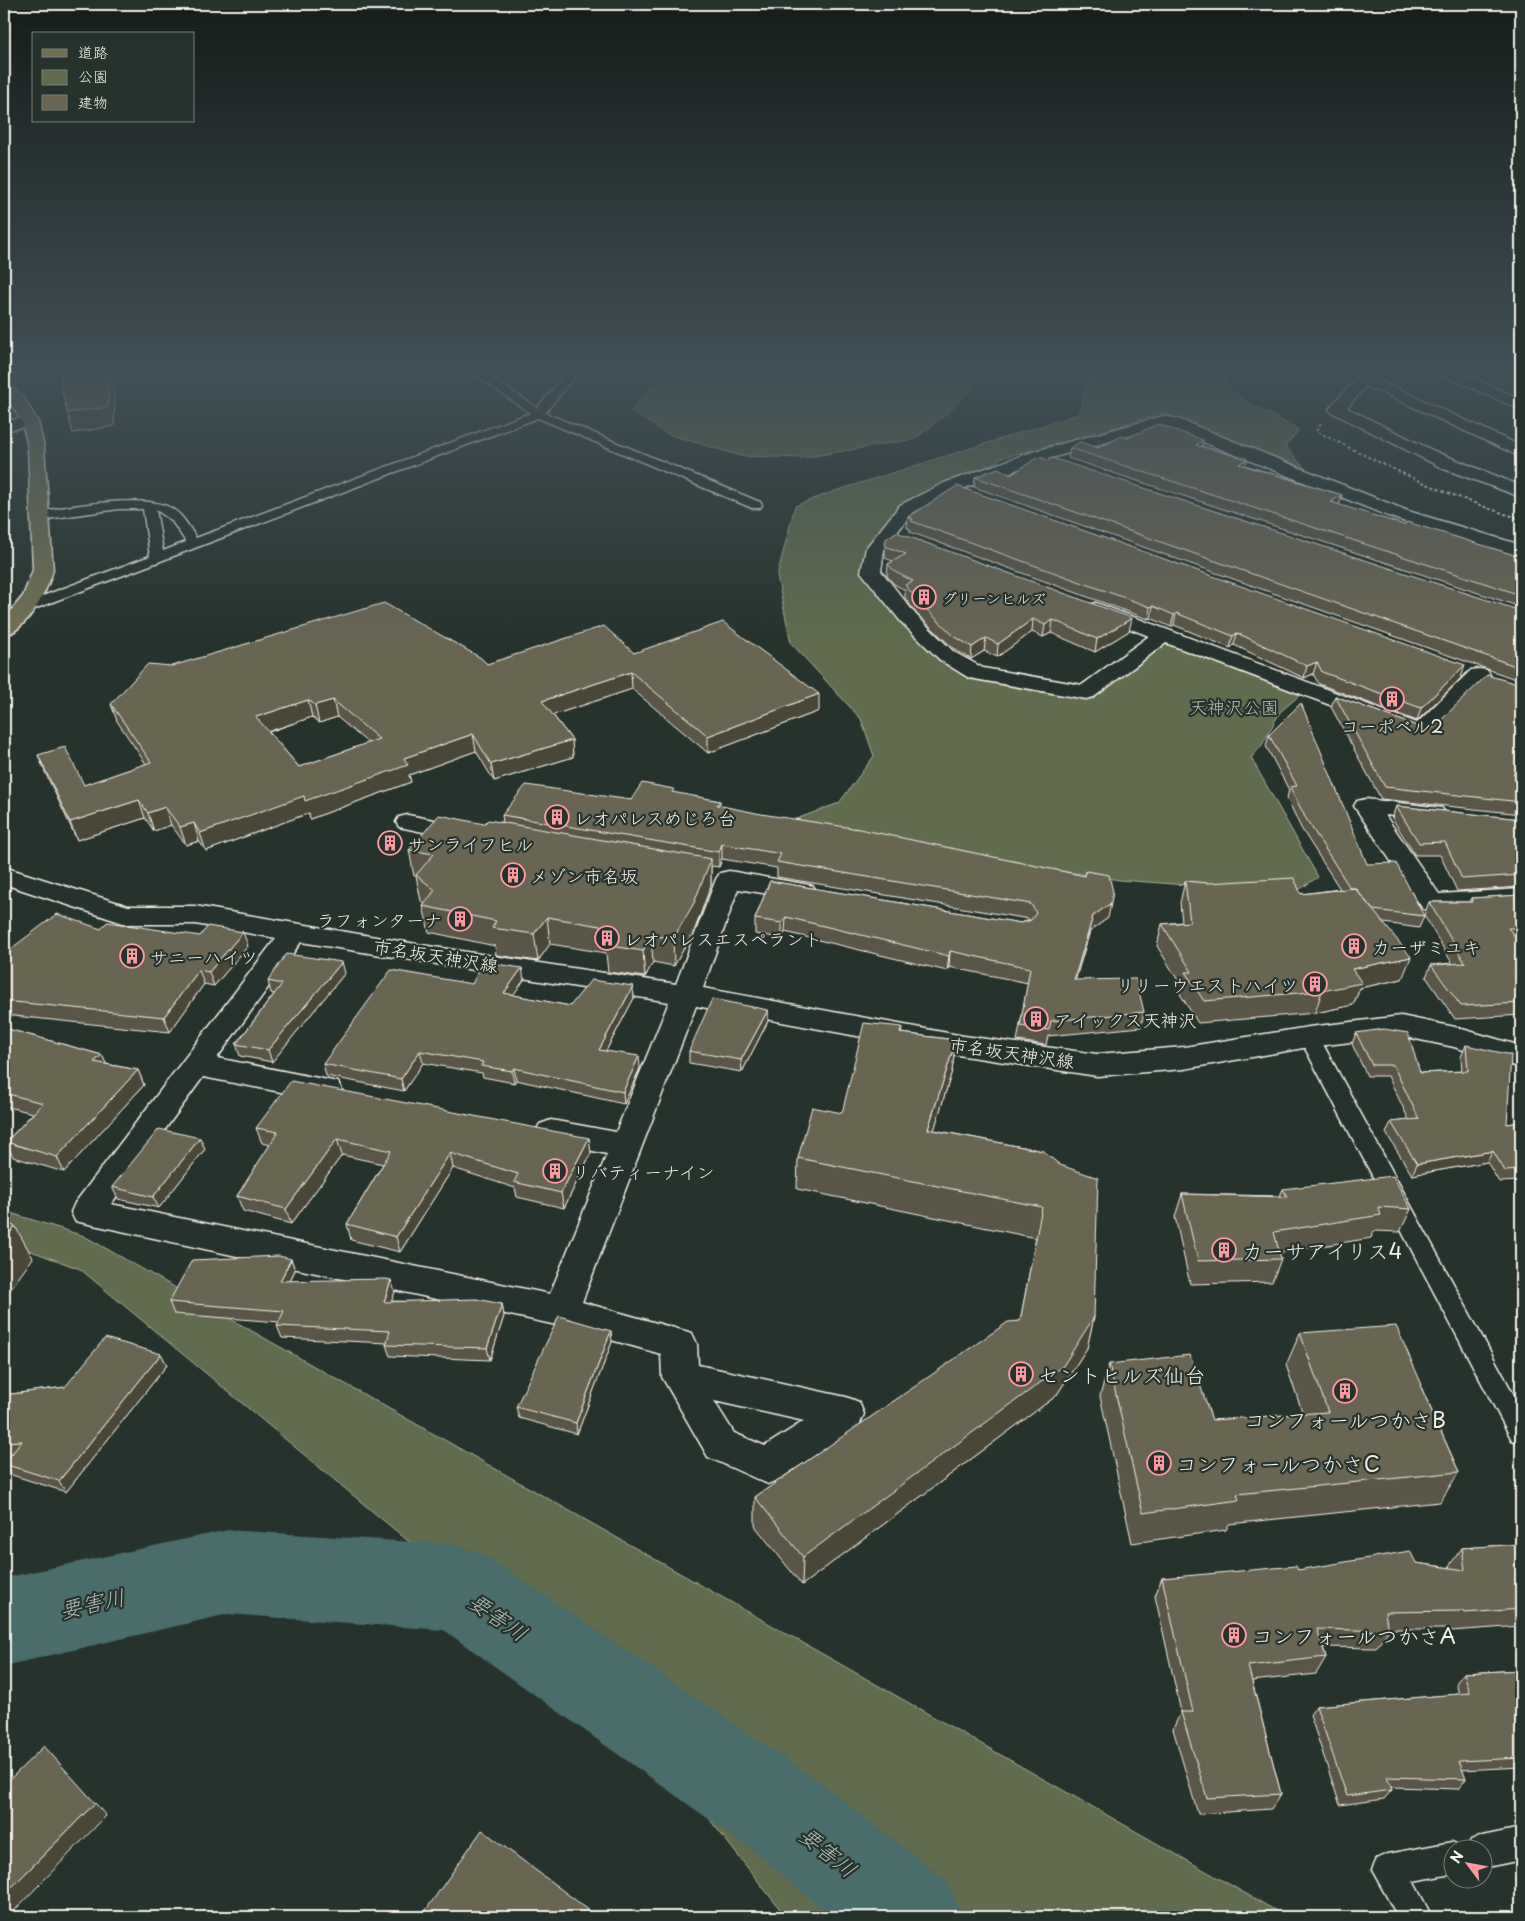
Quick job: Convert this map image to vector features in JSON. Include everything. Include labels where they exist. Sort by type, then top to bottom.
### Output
[{"type":"main road","points":[[4,630],[29,606],[40,587],[43,570],[37,461]]},
{"type":"street","points":[[1025,461],[950,487],[906,508],[897,535],[875,548],[871,572],[908,619],[947,656],[977,673],[1086,692],[1164,635]]},
{"type":"street","points":[[1051,461],[1064,465]]},
{"type":"street","points":[[1267,461],[1394,512],[1521,551]]},
{"type":"street","points":[[1440,461],[1478,477],[1521,492]]},
{"type":"street","points":[[950,487],[977,496]]},
{"type":"street","points":[[1075,601],[1420,732],[1478,675]]},
{"type":"street","points":[[1453,815],[1366,806],[1432,903],[1521,896]]},
{"type":"street","points":[[408,822],[486,836]]},
{"type":"street","name":"市名坂天神沢線","points":[[4,875],[126,915],[195,915],[686,995],[964,1046],[1098,1065],[1184,1058],[1309,1037],[1401,1026],[1455,1036],[1521,1057]]},
{"type":"street","points":[[561,1311],[686,995],[719,878],[826,895]]},
{"type":"street","points":[[294,932],[87,1212],[561,1311],[679,1344],[680,1377]]},
{"type":"street","points":[[196,1065],[353,1095]]},
{"type":"street","points":[[529,1128],[626,1146]]},
{"type":"lane","points":[[29,606],[413,461]]},
{"type":"lane","points":[[650,461],[756,505]]},
{"type":"lane","points":[[40,516],[119,505],[162,507],[172,512],[193,543]]},
{"type":"lane","points":[[148,505],[158,556]]},
{"type":"lane","points":[[1309,1037],[1521,1432]]},
{"type":"lane","points":[[1492,1850],[1521,1844]]},
{"type":"lane","points":[[1416,1917],[1388,1870],[1442,1860]]},
{"type":"green space","name":"天神沢公園","points":[[931,461],[998,461],[906,509],[871,572],[909,619],[977,673],[1086,692],[1164,635],[1307,689],[1280,712],[1262,745],[1251,758],[1318,877],[1294,893],[1120,880],[775,827],[839,803],[874,756],[861,719],[791,643],[777,576],[795,506],[832,492]]},
{"type":"green space","points":[[1279,461],[1298,461],[1309,473]]},
{"type":"green space","points":[[4,1211],[84,1236],[1287,1917],[786,1917],[646,1738],[80,1269],[4,1241]]},
{"type":"building","points":[[1033,461],[1060,461],[1521,611],[1521,668],[975,477],[998,468],[1011,475]]},
{"type":"building","points":[[1109,461],[1244,461],[1239,464],[1342,495],[1331,502],[1404,525],[1407,522],[1521,557],[1521,595]]},
{"type":"building","points":[[957,486],[1465,665],[1421,708],[1322,672],[1317,662],[1307,666],[1237,633],[1233,636],[1176,613],[1174,615],[1153,606],[1150,607],[911,521],[913,519],[908,517]]},
{"type":"building","points":[[896,532],[1132,618],[1097,639],[1053,620],[1045,625],[1033,619],[998,644],[986,638],[972,647],[954,636],[918,601],[905,585],[913,581],[895,572],[888,564],[906,554],[885,546],[886,539]]},
{"type":"building","points":[[384,603],[481,658],[487,664],[604,626],[634,653],[723,622],[819,694],[708,736],[631,672],[542,701],[572,740],[491,764],[473,734],[404,758],[408,765],[305,801],[304,796],[200,833],[194,823],[180,827],[165,807],[148,813],[139,800],[70,822],[38,755],[65,747],[84,785],[151,762],[111,704],[148,664],[172,666]],"holes":[[[308,700],[315,705],[333,700],[379,739],[299,767],[256,717]]]},
{"type":"building","points":[[1487,675],[1521,685],[1521,768],[1513,774],[1521,775],[1521,802],[1385,787],[1335,696],[1425,729],[1434,727]]},
{"type":"building","points":[[1301,703],[1367,864],[1396,863],[1424,916],[1373,910],[1355,888],[1350,888],[1305,817],[1290,787],[1297,786],[1269,735]]},
{"type":"building","points":[[642,783],[674,789],[672,792],[720,801],[717,805],[761,814],[859,829],[1085,876],[1086,871],[1109,875],[1113,892],[1111,903],[1093,916],[1074,980],[1136,979],[1144,1012],[1051,1021],[1049,1030],[1020,1026],[1030,968],[950,951],[949,956],[786,917],[782,923],[755,919],[770,881],[1021,923],[1031,920],[1036,913],[1031,904],[777,862],[781,854],[722,844],[719,852],[502,815],[526,785],[631,800]]},
{"type":"building","points":[[1396,806],[1521,819],[1521,875],[1462,879],[1445,842],[1419,843]]},
{"type":"building","points":[[439,815],[484,824],[488,820],[711,859],[694,903],[673,939],[651,935],[643,951],[605,945],[618,929],[547,917],[534,934],[492,928],[496,921],[423,906],[435,890],[416,875],[434,854],[409,850]]},
{"type":"building","points":[[1294,878],[1301,894],[1355,888],[1411,957],[1352,969],[1362,983],[1322,991],[1204,1001],[1185,972],[1192,972],[1162,924],[1190,922],[1185,881],[1208,883]]},
{"type":"building","points":[[1521,895],[1521,928],[1508,928],[1521,944],[1521,1003],[1461,1006],[1431,965],[1465,963],[1429,902],[1473,902],[1472,898]]},
{"type":"building","points":[[57,914],[101,929],[107,922],[200,936],[208,926],[243,932],[209,972],[199,970],[164,1017],[4,1001],[4,954]]},
{"type":"building","points":[[286,954],[342,962],[268,1050],[236,1044],[282,984],[268,981]]},
{"type":"building","points":[[483,962],[522,968],[504,993],[570,1006],[591,980],[633,986],[599,1050],[639,1056],[623,1092],[514,1068],[512,1071],[481,1066],[483,1062],[420,1051],[401,1079],[323,1064],[391,970],[472,984]]},
{"type":"building","points":[[712,999],[768,1010],[741,1060],[689,1051]]},
{"type":"building","points":[[864,1023],[902,1027],[900,1033],[956,1040],[928,1129],[1043,1151],[1060,1165],[1098,1178],[1094,1317],[1063,1366],[803,1557],[755,1497],[1008,1322],[1020,1321],[1042,1207],[798,1158],[812,1107],[842,1113]]},
{"type":"building","points":[[4,1028],[102,1055],[94,1062],[138,1070],[57,1157],[6,1142],[43,1103],[4,1093]]},
{"type":"building","points":[[1384,1029],[1408,1033],[1420,1073],[1468,1071],[1466,1045],[1511,1055],[1507,1124],[1521,1122],[1521,1170],[1505,1171],[1493,1151],[1417,1164],[1391,1122],[1419,1119],[1393,1065],[1372,1065],[1356,1033]]},
{"type":"building","points":[[291,1081],[589,1138],[561,1193],[514,1182],[518,1174],[450,1153],[396,1237],[347,1224],[391,1151],[337,1139],[286,1209],[237,1196],[278,1132],[256,1128]]},
{"type":"building","points":[[159,1129],[200,1138],[153,1197],[112,1187]]},
{"type":"building","points":[[1393,1176],[1411,1209],[1378,1207],[1381,1215],[1274,1232],[1281,1259],[1198,1261],[1182,1194],[1287,1197],[1283,1189]]},
{"type":"building","points":[[4,1223],[15,1226],[4,1241]]},
{"type":"building","points":[[279,1256],[291,1259],[280,1281],[386,1279],[391,1280],[384,1302],[476,1299],[502,1304],[487,1348],[386,1345],[390,1331],[277,1326],[284,1311],[169,1302],[192,1260]]},
{"type":"building","points":[[559,1316],[611,1331],[576,1423],[516,1407]]},
{"type":"building","points":[[1396,1326],[1459,1472],[1237,1494],[1239,1500],[1143,1513],[1109,1364],[1190,1355],[1212,1420],[1328,1412],[1300,1333]]},
{"type":"building","points":[[105,1338],[161,1354],[59,1481],[4,1464],[22,1441],[4,1442],[4,1395],[65,1387]]},
{"type":"building","points":[[1521,1544],[1521,1609],[1464,1613],[1463,1611],[1385,1612],[1388,1631],[1317,1629],[1326,1657],[1248,1666],[1281,1794],[1207,1798],[1181,1712],[1193,1712],[1162,1578],[1296,1566],[1298,1570],[1410,1551],[1416,1563],[1465,1570],[1462,1548]]},
{"type":"building","points":[[1521,1670],[1521,1758],[1459,1761],[1466,1779],[1387,1777],[1392,1790],[1347,1796],[1316,1706],[1470,1693],[1464,1673]]},
{"type":"building","points":[[44,1746],[95,1803],[4,1895],[4,1785]]},
{"type":"building","points":[[482,1830],[598,1917],[421,1917]]},
{"type":"waterway","name":"要害川","points":[[4,1622],[228,1572],[459,1588],[786,1816],[911,1917]]},
{"type":"place","name":"グリーンヒルズ","points":[[924,597]]},
{"type":"place","name":"コーポベル2","points":[[1392,699]]},
{"type":"place","name":"レオパレスめじろ台","points":[[557,817]]},
{"type":"place","name":"サンライフヒル","points":[[390,843]]},
{"type":"place","name":"メゾン市名坂","points":[[513,875]]},
{"type":"place","name":"ラフォンターナ","points":[[460,919]]},
{"type":"place","name":"レオパレスエスペラント","points":[[607,938]]},
{"type":"place","name":"カーザミユキ","points":[[1354,946]]},
{"type":"place","name":"サニーハイツ","points":[[132,956]]},
{"type":"place","name":"リリーウエストハイツ","points":[[1315,984]]},
{"type":"place","name":"アイックス天神沢","points":[[1036,1019]]},
{"type":"place","name":"リバティーナイン","points":[[555,1171]]},
{"type":"place","name":"カーサアイリス4","points":[[1224,1250]]},
{"type":"place","name":"セントヒルズ仙台","points":[[1021,1374]]},
{"type":"place","name":"コンフォールつかさB","points":[[1345,1391]]},
{"type":"place","name":"コンフォールつかさC","points":[[1159,1463]]},
{"type":"place","name":"コンフォールつかさA","points":[[1234,1635]]}]
